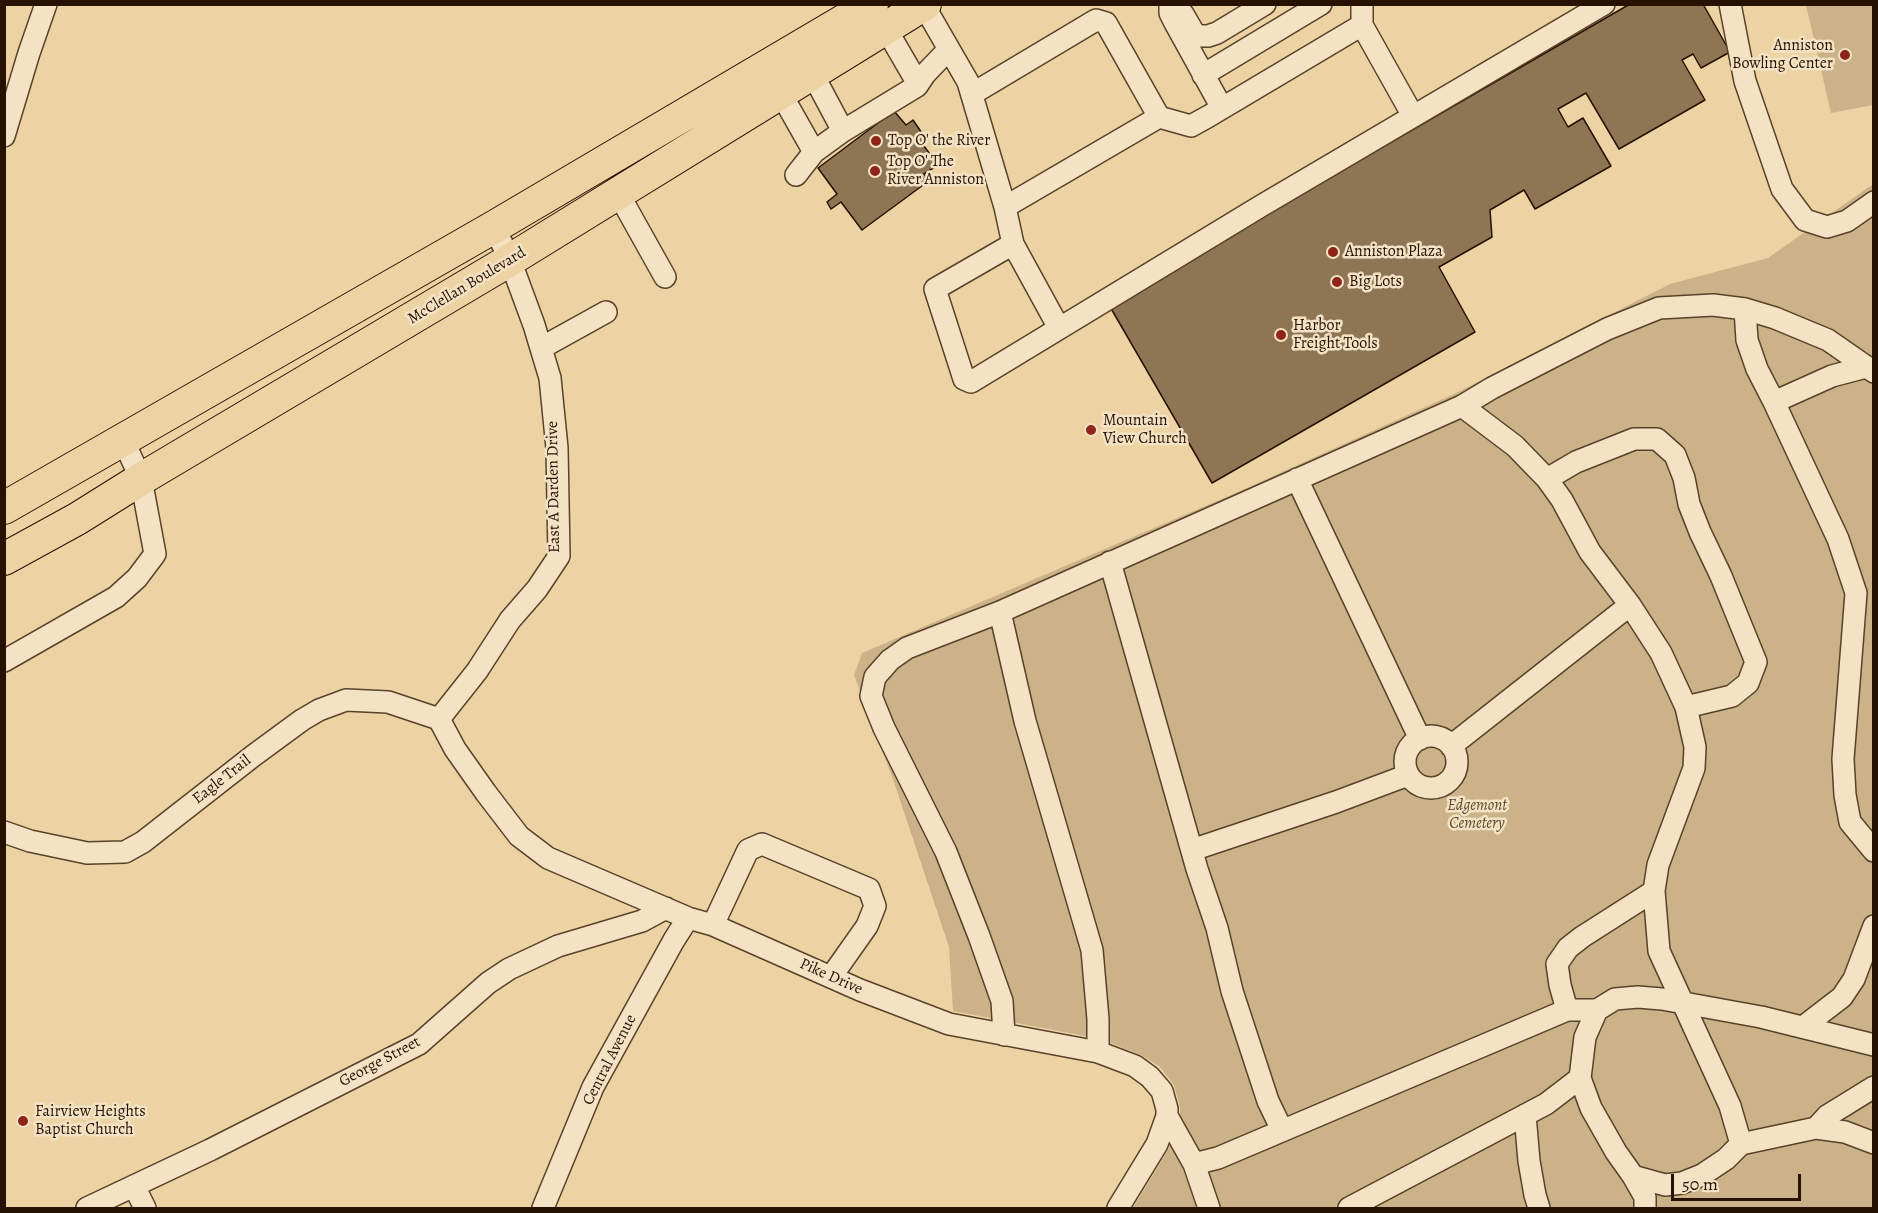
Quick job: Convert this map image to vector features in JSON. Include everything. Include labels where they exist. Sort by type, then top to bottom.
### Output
[{"type":"highway","name":"McClellan Boulevard","points":[[4,508],[867,12],[924,5]]},
{"type":"highway","name":"McClellan Boulevard","points":[[4,559],[77,519],[510,260],[812,73],[867,12]]},
{"type":"street","points":[[4,136],[46,4]]},
{"type":"street","points":[[1170,4],[1170,13],[1222,108]]},
{"type":"street","points":[[1181,4],[1194,33],[1200,36],[1217,33],[1265,4]]},
{"type":"street","points":[[1013,244],[935,289],[964,379],[970,382],[1604,4]]},
{"type":"street","points":[[1730,4],[1745,81],[1782,189],[1805,219],[1827,226],[1847,221],[1874,202]]},
{"type":"street","points":[[924,5],[968,82],[1005,207],[1013,244],[1059,328]]},
{"type":"street","points":[[1203,75],[1310,7]]},
{"type":"street","points":[[867,12],[914,77],[917,87]]},
{"type":"street","points":[[972,94],[1096,20],[1106,23],[1159,117],[1191,126],[1362,15],[1413,116]]},
{"type":"street","points":[[796,175],[814,152],[843,131],[917,87],[925,74],[949,49]]},
{"type":"street","points":[[812,73],[843,131]]},
{"type":"street","points":[[780,92],[814,152]]},
{"type":"street","points":[[1005,207],[1159,117]]},
{"type":"street","points":[[618,193],[665,277]]},
{"type":"street","name":"East A Darden Drive","points":[[439,719],[477,671],[510,620],[537,589],[559,556],[557,448],[549,378],[541,348],[510,260],[494,227]]},
{"type":"street","points":[[1004,1035],[1002,1001],[979,936],[946,852],[884,728],[871,696],[876,676],[890,660],[907,648],[999,612],[1462,406],[1492,388],[1607,329],[1659,308],[1713,305],[1745,309],[1775,318],[1828,340],[1870,369]]},
{"type":"street","points":[[1745,309],[1747,340],[1757,369],[1865,592],[1843,759],[1845,795],[1850,822],[1874,851]]},
{"type":"street","points":[[541,348],[606,312]]},
{"type":"street","points":[[1774,402],[1832,376],[1870,369]]},
{"type":"street","points":[[1462,406],[1515,446],[1547,479],[1590,552],[1630,605],[1661,653],[1686,707],[1695,747],[1694,768],[1658,865],[1654,891],[1659,951],[1730,1106],[1741,1144]]},
{"type":"street","points":[[1547,479],[1576,462],[1634,439],[1657,440],[1675,455],[1684,478],[1689,504],[1722,576],[1756,662],[1748,683],[1732,696],[1686,707]]},
{"type":"street","points":[[4,661],[116,597],[136,578],[155,554],[141,479],[123,440]]},
{"type":"street","points":[[1298,479],[1420,739]]},
{"type":"street","points":[[1110,562],[1192,850],[1217,928],[1233,991],[1268,1101],[1282,1130]]},
{"type":"street","points":[[1451,746],[1630,605]]},
{"type":"street","points":[[999,612],[1025,721],[1092,950],[1098,1019],[1098,1052]]},
{"type":"street","name":"Eagle Trail","points":[[4,832],[30,841],[87,853],[125,852],[143,842],[253,756],[319,710],[346,700],[388,702],[439,719]]},
{"type":"street","name":"Pike Drive","points":[[439,719],[455,749],[519,836],[548,858],[688,918],[713,925],[860,990],[949,1024],[1098,1052],[1135,1066],[1150,1077],[1162,1091],[1167,1116],[1194,1164],[1209,1209]]},
{"type":"street","points":[[1437,737],[1451,746],[1455,754],[1455,771],[1445,784],[1430,788],[1421,786],[1408,775],[1405,758],[1413,743],[1420,739],[1437,737]]},
{"type":"street","points":[[1192,850],[1336,802],[1408,775]]},
{"type":"street","points":[[713,925],[748,850],[762,844],[869,888],[875,906],[867,926],[831,976]]},
{"type":"street","points":[[1567,1010],[1557,964],[1568,948],[1654,891]]},
{"type":"street","name":"George Street","points":[[87,1209],[210,1150],[419,1044],[488,983],[509,969],[558,946],[642,921],[666,908]]},
{"type":"street","name":"Central Avenue","points":[[543,1209],[593,1087],[688,918]]},
{"type":"street","points":[[1803,1027],[1842,997],[1854,979],[1874,926]]},
{"type":"street","points":[[1194,1164],[1218,1158],[1567,1010],[1597,1010],[1615,999],[1638,997],[1662,999],[1761,1017],[1874,1045]]},
{"type":"street","points":[[1597,1010],[1585,1037],[1580,1078],[1591,1108],[1645,1197],[1645,1209]]},
{"type":"street","points":[[1349,1209],[1546,1104],[1580,1078]]},
{"type":"street","points":[[1816,1128],[1827,1116],[1874,1087]]},
{"type":"street","points":[[1525,1115],[1534,1196],[1539,1209]]},
{"type":"street","points":[[1118,1209],[1157,1144],[1167,1116]]},
{"type":"street","points":[[1633,1176],[1665,1185],[1682,1184],[1726,1159],[1741,1144],[1816,1128],[1845,1132],[1874,1143]]},
{"type":"street","points":[[134,1186],[145,1209]]},
{"type":"green space","name":"Anniston Bowling Center","points":[[1806,5],[1873,5],[1873,105],[1831,113]]},
{"type":"green space","name":"Edgemont Cemetery","points":[[1873,184],[1873,1208],[1133,1208],[1168,1150],[1180,1119],[1180,1107],[1174,1085],[1160,1067],[1141,1055],[1101,1039],[953,1011],[949,947],[894,782],[854,675],[862,653],[1238,492],[1454,394],[1670,284],[1768,258]]},
{"type":"building","name":"Anniston Plaza","points":[[1630,4],[1703,4],[1730,52],[1701,68],[1693,54],[1682,60],[1705,100],[1619,149],[1586,93],[1558,109],[1568,127],[1583,118],[1611,166],[1535,209],[1524,190],[1490,210],[1492,237],[1439,267],[1475,332],[1212,483],[1109,305]]},
{"type":"building","name":"Top O' The River Anniston","points":[[894,111],[906,125],[913,120],[926,139],[921,142],[938,165],[924,174],[930,180],[862,230],[841,202],[831,209],[827,202],[837,194],[818,168]]},
{"type":"place","name":"Anniston Bowling Center","points":[[1845,55]]},
{"type":"place","name":"Top O' the River","points":[[876,141]]},
{"type":"place","name":"Top O' The River Anniston","points":[[875,171]]},
{"type":"place","name":"Anniston Plaza","points":[[1333,252]]},
{"type":"place","name":"Big Lots","points":[[1337,282]]},
{"type":"place","name":"Harbor Freight Tools","points":[[1281,335]]},
{"type":"place","name":"Mountain View Church","points":[[1091,430]]},
{"type":"place","name":"Fairview Heights Baptist Church","points":[[23,1121]]}]
